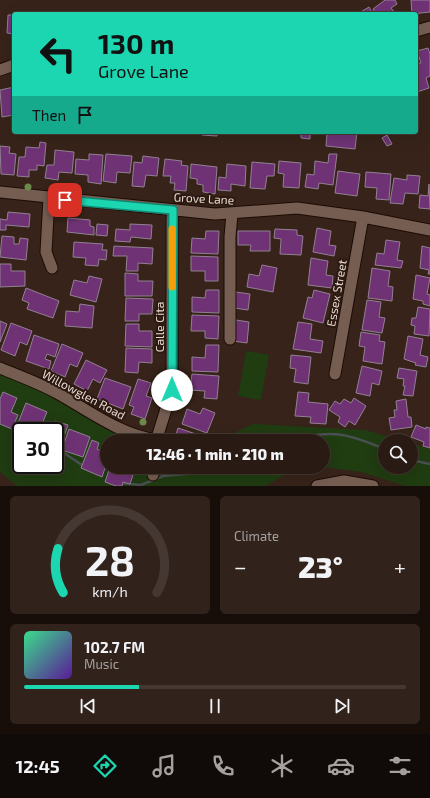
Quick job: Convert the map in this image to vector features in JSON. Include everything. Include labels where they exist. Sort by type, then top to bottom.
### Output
[{"type":"street","points":[[418,30],[430,27]]},
{"type":"street","points":[[0,70],[12,66]]},
{"type":"street","name":"Grove Lane","points":[[0,192],[173,210],[232,214],[279,208],[297,208],[363,217],[430,230]]},
{"type":"street","points":[[49,198],[46,252],[52,268]]},
{"type":"street","name":"Calle Cita","points":[[158,434],[172,390],[173,210]]},
{"type":"street","points":[[230,339],[230,237],[232,214]]},
{"type":"street","name":"Essex Street","points":[[335,374],[363,217]]},
{"type":"street","name":"Willowglen Road","points":[[0,368],[56,393],[116,427],[134,434]]},
{"type":"street","points":[[317,486],[344,481],[373,486]]},
{"type":"green space","points":[[246,351],[269,355],[261,400],[238,396]]},
{"type":"green space","points":[[0,368],[141,434],[100,434],[100,474],[153,474],[163,476],[163,474],[286,474],[266,486],[17,486],[0,472]]},
{"type":"green space","points":[[253,424],[365,430],[379,434],[378,474],[418,474],[418,445],[430,449],[430,486],[405,486],[361,472],[330,468],[330,434],[232,434]]},
{"type":"building","points":[[385,0],[395,0],[397,4],[391,8],[394,12],[375,12],[373,9]]},
{"type":"building","points":[[411,0],[430,0],[430,12],[418,13],[418,12],[412,12]]},
{"type":"building","points":[[369,7],[372,12],[361,12]]},
{"type":"building","points":[[8,15],[12,15],[12,34],[7,33]]},
{"type":"building","points":[[428,48],[430,54],[430,76],[426,78],[429,88],[418,92],[418,64],[421,63],[418,51]]},
{"type":"building","points":[[12,87],[12,115],[2,117],[0,90]]},
{"type":"building","points":[[217,134],[217,136],[202,135]]},
{"type":"building","points":[[301,134],[310,134],[310,139],[301,138]]},
{"type":"building","points":[[327,134],[357,134],[355,149],[326,146]]},
{"type":"building","points":[[387,135],[392,144],[387,146],[382,138]]},
{"type":"building","points":[[40,142],[46,143],[44,166],[37,165],[37,170],[29,170],[29,177],[17,176],[19,157],[25,157],[26,147],[39,148]]},
{"type":"building","points":[[0,146],[10,147],[9,153],[16,154],[14,175],[1,174]]},
{"type":"building","points":[[55,150],[74,152],[72,173],[59,172],[58,180],[45,178],[47,165],[54,165]]},
{"type":"building","points":[[89,154],[103,155],[101,184],[88,182],[88,175],[75,174],[76,159],[89,160]]},
{"type":"building","points":[[106,154],[132,156],[130,173],[117,172],[116,183],[103,181]]},
{"type":"building","points":[[329,154],[337,154],[333,185],[319,183],[318,189],[305,187],[307,174],[314,175],[315,161],[328,163]]},
{"type":"building","points":[[143,156],[159,158],[157,176],[146,175],[144,187],[132,186],[134,162],[142,163]]},
{"type":"building","points":[[165,159],[182,161],[181,165],[188,166],[186,191],[174,190],[175,183],[170,183],[171,176],[163,176]]},
{"type":"building","points":[[279,161],[301,163],[299,188],[283,187],[284,174],[278,173]]},
{"type":"building","points":[[252,162],[275,164],[274,176],[267,176],[265,189],[250,188]]},
{"type":"building","points":[[191,164],[217,167],[215,194],[203,192],[203,185],[197,184],[197,179],[190,178]]},
{"type":"building","points":[[227,164],[246,166],[245,186],[231,184],[231,191],[218,190],[219,177],[226,178]]},
{"type":"building","points":[[338,171],[360,174],[357,196],[335,193]]},
{"type":"building","points":[[366,172],[391,174],[389,200],[376,199],[377,188],[365,187]]},
{"type":"building","points":[[407,175],[420,176],[418,194],[405,193],[403,204],[390,203],[394,178],[407,180]]},
{"type":"building","points":[[429,184],[430,209],[419,208],[420,195],[428,196]]},
{"type":"building","points":[[8,212],[30,214],[29,227],[6,225],[6,230],[0,230],[0,219],[7,220]]},
{"type":"building","points":[[68,218],[90,220],[90,226],[94,227],[94,235],[67,232]]},
{"type":"building","points":[[97,224],[108,225],[107,236],[96,235]]},
{"type":"building","points":[[130,224],[152,225],[151,239],[131,237],[130,242],[115,241],[116,229],[130,230]]},
{"type":"building","points":[[317,228],[331,231],[329,245],[336,246],[334,256],[313,252]]},
{"type":"building","points":[[275,229],[297,230],[297,235],[303,236],[301,255],[280,254],[281,239],[274,238]]},
{"type":"building","points":[[206,231],[219,231],[218,254],[191,253],[192,238],[205,239]]},
{"type":"building","points":[[238,231],[270,231],[270,251],[250,251],[251,245],[238,245]]},
{"type":"building","points":[[2,236],[14,237],[14,244],[19,244],[20,238],[28,239],[26,260],[0,257]]},
{"type":"building","points":[[386,240],[400,242],[397,260],[403,261],[401,268],[375,265],[377,253],[384,254]]},
{"type":"building","points":[[74,242],[103,244],[102,250],[107,250],[106,260],[99,259],[98,266],[85,265],[86,258],[73,257]]},
{"type":"building","points":[[114,246],[153,248],[152,264],[138,263],[138,271],[126,271],[127,256],[113,256]]},
{"type":"building","points":[[422,246],[430,248],[430,274],[428,274],[429,270],[420,268]]},
{"type":"building","points":[[191,256],[218,257],[218,281],[205,281],[205,271],[191,271]]},
{"type":"building","points":[[311,258],[328,261],[326,275],[333,276],[332,288],[308,285]]},
{"type":"building","points":[[0,264],[11,264],[11,271],[25,271],[25,286],[0,287]]},
{"type":"building","points":[[262,265],[277,268],[273,292],[247,287],[249,274],[259,276]]},
{"type":"building","points":[[372,268],[390,271],[388,286],[393,287],[392,301],[368,298]]},
{"type":"building","points":[[125,273],[138,274],[138,281],[153,281],[152,296],[125,296]]},
{"type":"building","points":[[416,275],[430,278],[427,294],[430,295],[430,306],[423,304],[423,301],[413,299]]},
{"type":"building","points":[[89,276],[102,279],[96,302],[70,295],[74,280],[87,283]]},
{"type":"building","points":[[26,288],[59,301],[53,318],[27,309],[29,303],[22,300]]},
{"type":"building","points":[[206,290],[219,290],[219,313],[192,312],[192,297],[205,298]]},
{"type":"building","points":[[314,290],[330,294],[323,323],[303,318],[308,297],[312,298]]},
{"type":"building","points":[[236,292],[250,294],[248,310],[234,308]]},
{"type":"building","points":[[126,298],[153,299],[152,314],[139,314],[139,321],[125,321]]},
{"type":"building","points":[[367,300],[381,302],[379,317],[385,318],[382,333],[362,330]]},
{"type":"building","points":[[80,304],[94,306],[92,328],[65,326],[66,311],[79,312]]},
{"type":"building","points":[[418,307],[430,309],[429,336],[414,334],[415,326],[411,325],[412,318],[416,318]]},
{"type":"building","points":[[192,315],[219,316],[218,339],[205,338],[205,331],[191,331]]},
{"type":"building","points":[[236,320],[249,322],[247,343],[233,341]]},
{"type":"building","points":[[0,321],[7,324],[0,342]]},
{"type":"building","points":[[298,322],[312,324],[310,339],[323,341],[321,353],[293,349]]},
{"type":"building","points":[[11,323],[32,331],[27,345],[20,342],[15,356],[1,350]]},
{"type":"building","points":[[126,324],[139,324],[139,331],[152,331],[152,347],[125,346]]},
{"type":"building","points":[[361,332],[380,335],[379,341],[385,342],[382,364],[363,361],[365,347],[359,346]]},
{"type":"building","points":[[34,335],[59,344],[55,357],[47,354],[45,359],[51,361],[49,369],[26,361]]},
{"type":"building","points":[[408,336],[423,339],[420,355],[428,357],[426,367],[415,365],[416,363],[404,359]]},
{"type":"building","points":[[62,344],[83,353],[77,367],[70,364],[65,377],[51,371]]},
{"type":"building","points":[[206,345],[219,345],[218,372],[192,371],[192,357],[205,358]]},
{"type":"building","points":[[126,348],[152,349],[152,363],[139,362],[138,373],[125,372]]},
{"type":"building","points":[[291,355],[311,357],[308,384],[294,382],[296,369],[290,368]]},
{"type":"building","points":[[86,360],[107,370],[100,383],[93,379],[87,391],[74,384]]},
{"type":"building","points":[[362,366],[382,371],[379,385],[372,383],[370,396],[356,393]]},
{"type":"building","points":[[399,368],[417,371],[413,396],[403,395],[405,386],[403,386],[404,379],[397,378]]},
{"type":"building","points":[[192,374],[219,376],[217,399],[204,398],[205,391],[190,390]]},
{"type":"building","points":[[105,378],[131,387],[123,409],[97,399]]},
{"type":"building","points":[[138,379],[151,383],[146,396],[152,398],[145,419],[131,414],[134,407],[129,405]]},
{"type":"building","points":[[3,392],[17,398],[11,412],[18,415],[15,422],[12,422],[12,429],[0,424],[0,399]]},
{"type":"building","points":[[298,392],[309,393],[308,402],[328,404],[326,424],[310,423],[311,417],[295,416]]},
{"type":"building","points":[[354,398],[366,406],[355,425],[349,421],[345,427],[338,422],[340,417],[329,410],[335,401],[340,404],[344,399],[351,403]]},
{"type":"building","points":[[406,399],[408,417],[411,417],[412,427],[391,430],[389,418],[395,417],[394,410],[397,410],[396,401]]},
{"type":"building","points":[[26,403],[47,412],[43,422],[18,422]]},
{"type":"building","points":[[203,408],[215,413],[207,433],[182,424],[187,409],[200,414]]},
{"type":"building","points":[[64,424],[68,425],[64,436]]},
{"type":"building","points":[[416,425],[426,429],[426,427],[430,428],[430,448],[423,446],[424,442],[418,440],[418,434],[412,434]]},
{"type":"building","points":[[178,428],[196,434],[176,434]]},
{"type":"building","points":[[69,429],[90,437],[83,457],[64,451],[64,444]]},
{"type":"building","points":[[92,440],[99,443],[97,449],[100,450],[100,474],[103,474],[102,477],[81,468]]},
{"type":"building","points":[[108,474],[133,474],[130,484],[123,482],[122,486],[116,486],[105,482]]},
{"type":"waterway","points":[[330,434],[349,436],[378,446]]},
{"type":"waterway","points":[[64,453],[85,467]]},
{"type":"waterway","points":[[418,461],[430,464]]},
{"type":"waterway","points":[[120,483],[141,485],[163,476],[185,474]]},
{"type":"slow traffic","points":[[172,229],[172,287]]},
{"type":"route","points":[[65,200],[173,210],[172,390]]}]
